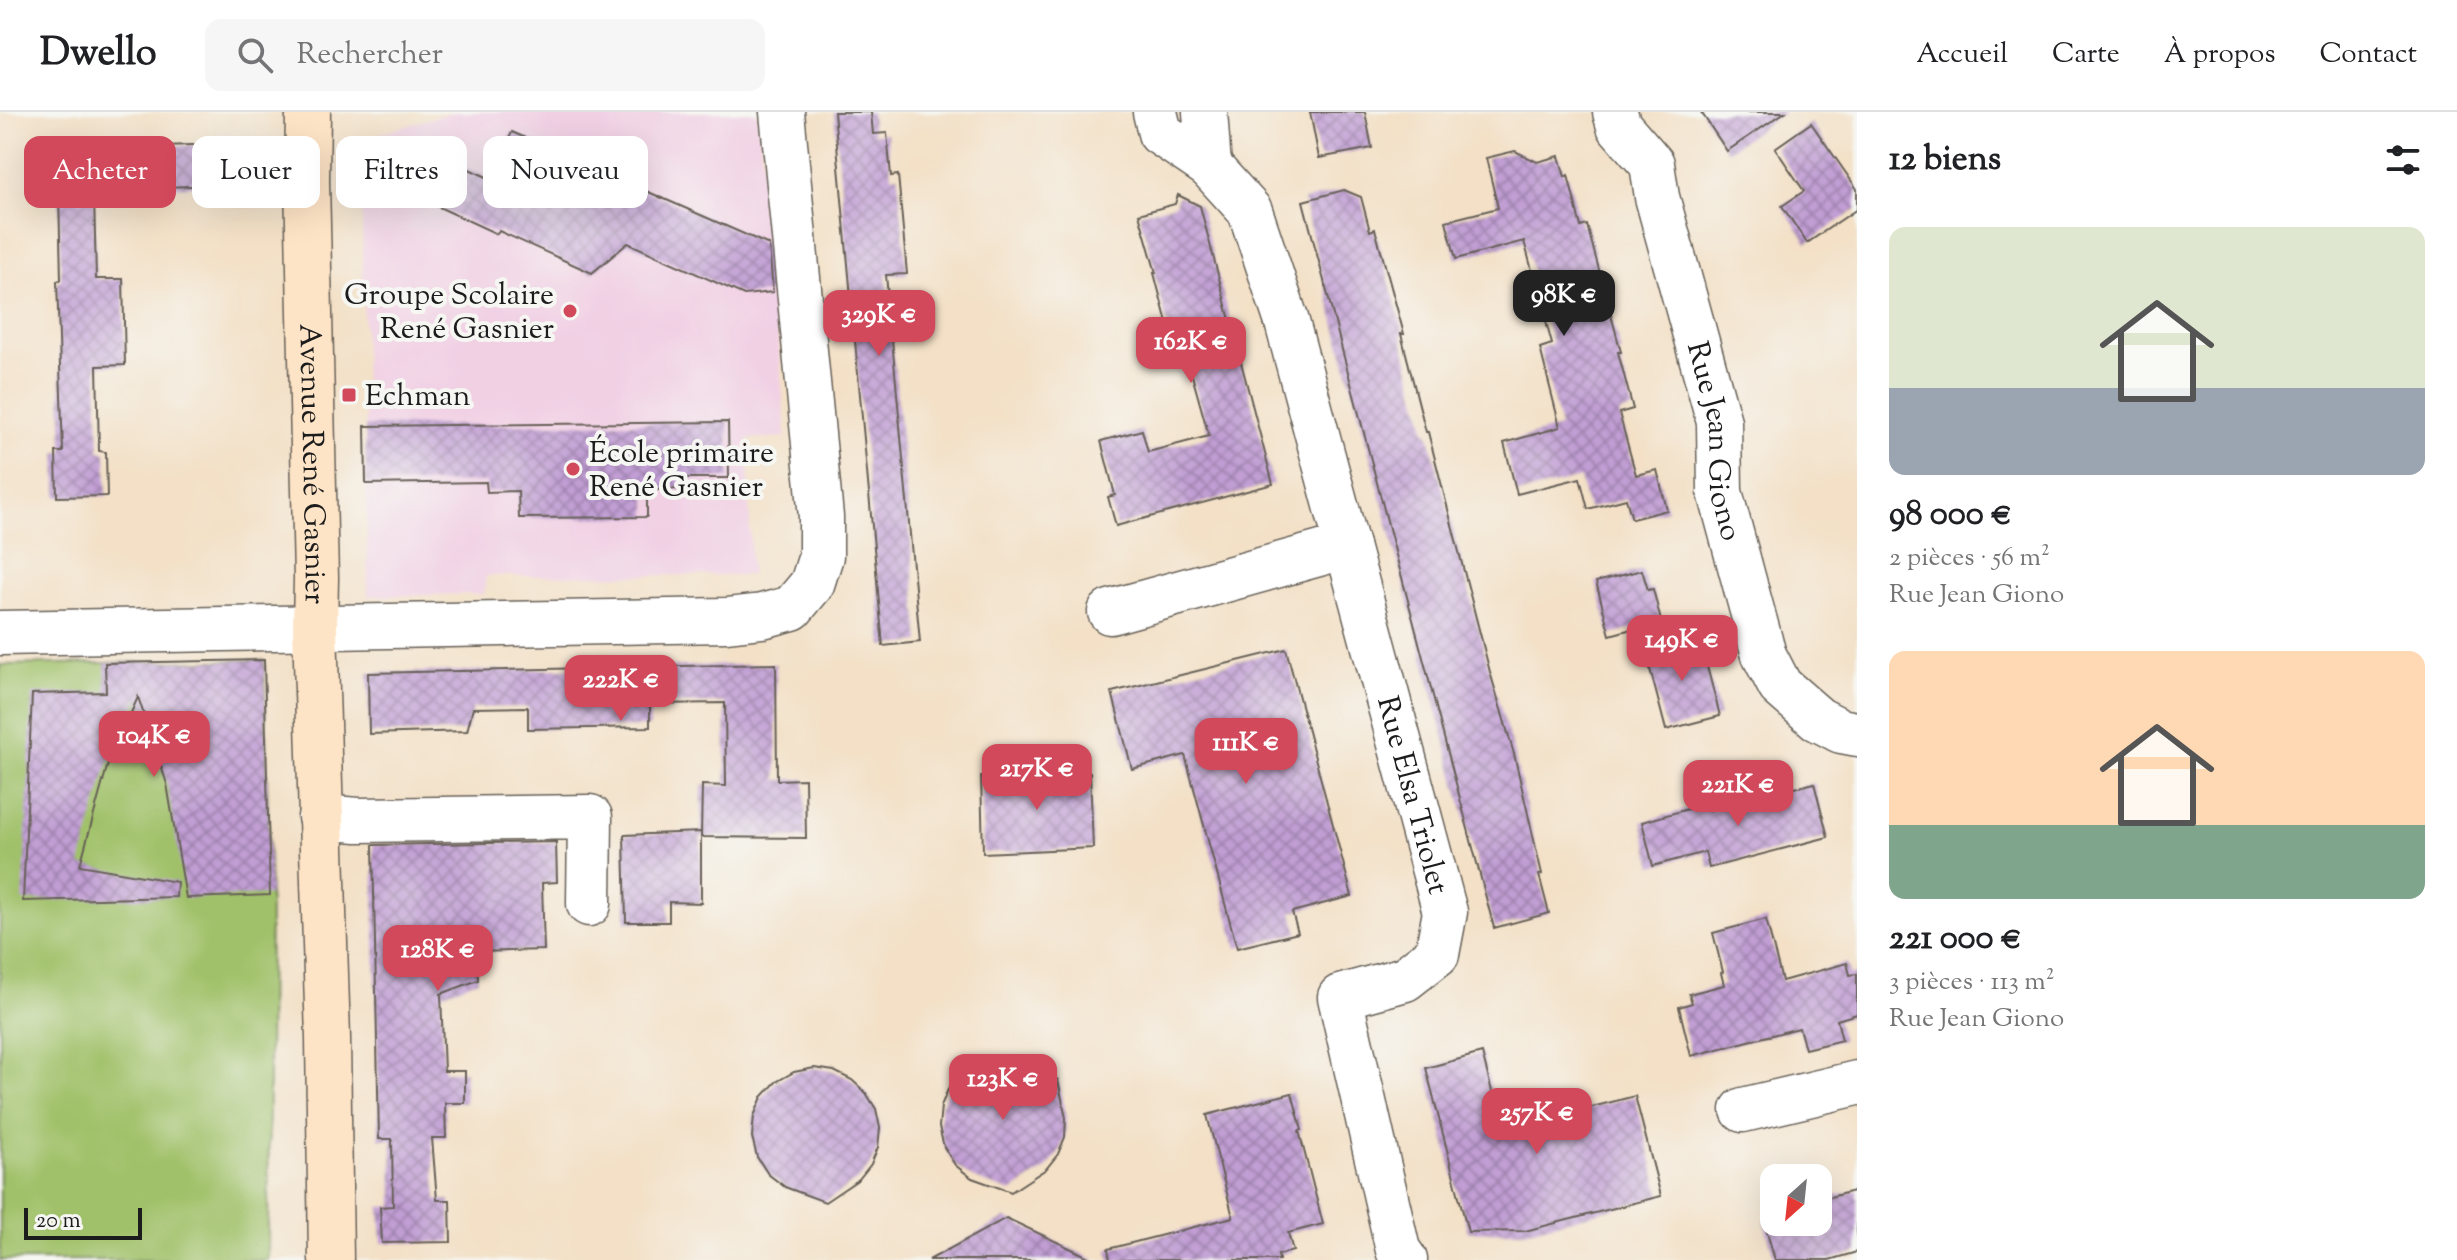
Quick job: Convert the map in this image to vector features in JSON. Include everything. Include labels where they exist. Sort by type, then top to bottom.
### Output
[{"type":"main road","name":"Avenue René Gasnier","points":[[308,112],[315,628],[328,1038],[331,1260]]},
{"type":"street","points":[[0,633],[727,620],[762,616],[792,608],[812,584],[821,556],[821,517],[782,112]]},
{"type":"street","name":"Rue Elsa Triolet","points":[[1155,112],[1160,133],[1209,166],[1250,211],[1287,322],[1445,912],[1437,954],[1405,979],[1340,997],[1398,1250],[1405,1260]]},
{"type":"street","points":[[1205,112],[1209,166]]},
{"type":"street","name":"Rue Jean Giono","points":[[1615,112],[1619,126],[1652,164],[1657,197],[1719,422],[1720,492],[1764,655],[1780,686],[1818,719],[1841,731],[1857,734]]},
{"type":"street","points":[[1110,612],[1347,546]]},
{"type":"street","points":[[320,817],[358,820],[590,817],[589,904]]},
{"type":"street","points":[[1743,1110],[1857,1083]]},
{"type":"shaded area","name":"Groupe Scolaire René Gasnier","points":[[452,112],[757,112],[786,437],[748,439],[751,575],[486,576],[484,594],[368,596],[362,208],[467,208],[467,136],[379,134]]},
{"type":"green space","points":[[264,660],[270,895],[268,1260],[0,1260],[0,665]]},
{"type":"building","points":[[834,112],[871,112],[873,134],[887,133],[891,176],[898,175],[907,274],[886,275],[920,642],[883,646]]},
{"type":"building","points":[[1310,112],[1365,112],[1372,148],[1319,158]]},
{"type":"building","points":[[1701,112],[1785,112],[1727,151]]},
{"type":"building","points":[[1811,123],[1857,189],[1857,209],[1807,243],[1782,206],[1804,191],[1775,148]]},
{"type":"building","points":[[192,145],[192,186],[176,187],[176,146]]},
{"type":"building","points":[[1515,151],[1537,162],[1559,156],[1565,177],[1568,175],[1581,227],[1587,225],[1621,352],[1618,352],[1633,409],[1619,413],[1636,475],[1657,470],[1667,510],[1632,519],[1626,499],[1588,509],[1580,478],[1517,494],[1504,443],[1560,427],[1540,348],[1552,344],[1524,241],[1456,259],[1446,221],[1498,208],[1486,158]]},
{"type":"building","points":[[467,168],[483,175],[483,208],[648,208],[648,192],[769,245],[773,292],[744,295],[628,243],[592,273],[441,208],[467,208]]},
{"type":"building","points":[[1344,190],[1361,197],[1370,231],[1375,229],[1404,334],[1401,334],[1426,432],[1514,754],[1542,874],[1539,875],[1549,913],[1494,928],[1303,201]]},
{"type":"building","points":[[1178,195],[1200,206],[1273,484],[1116,526],[1108,497],[1115,495],[1101,441],[1142,430],[1148,452],[1209,436],[1186,354],[1176,357],[1139,214],[1175,204]]},
{"type":"building","points":[[59,208],[94,208],[96,279],[123,279],[125,365],[97,366],[99,451],[106,452],[107,496],[57,497],[56,452],[63,452],[57,281],[61,280]]},
{"type":"building","points":[[728,422],[729,478],[680,478],[680,489],[647,490],[647,517],[519,518],[518,491],[487,492],[486,482],[366,484],[365,426]]},
{"type":"building","points":[[1642,570],[1648,590],[1653,589],[1661,621],[1610,635],[1596,582]]},
{"type":"building","points":[[1699,636],[1720,716],[1666,730],[1645,650]]},
{"type":"building","points":[[1286,649],[1352,896],[1292,912],[1298,933],[1237,948],[1185,755],[1132,769],[1112,692]]},
{"type":"building","points":[[264,660],[270,895],[186,898],[167,784],[138,697],[107,767],[80,865],[177,882],[176,897],[23,901],[32,694],[106,692],[105,663]]},
{"type":"building","points":[[776,664],[777,780],[805,779],[806,838],[701,837],[702,785],[726,786],[725,703],[650,704],[650,727],[528,729],[528,707],[473,708],[467,731],[369,734],[368,673]]},
{"type":"building","points":[[1090,772],[1093,848],[983,853],[981,776]]},
{"type":"building","points":[[1814,783],[1828,837],[1709,868],[1705,852],[1653,866],[1642,822],[1709,803],[1711,810]]},
{"type":"building","points":[[701,832],[701,903],[669,902],[669,922],[626,922],[624,835]]},
{"type":"building","points":[[556,842],[557,882],[542,883],[544,950],[477,952],[478,980],[441,994],[444,1071],[465,1071],[465,1103],[445,1103],[446,1138],[432,1138],[437,1200],[450,1200],[451,1242],[382,1243],[380,1207],[393,1206],[392,1139],[379,1139],[373,845]]},
{"type":"building","points":[[1766,919],[1782,981],[1847,963],[1850,975],[1857,974],[1857,1014],[1837,1020],[1842,1040],[1805,1049],[1799,1028],[1691,1056],[1679,1007],[1692,1003],[1689,994],[1724,985],[1713,933]]},
{"type":"building","points":[[1482,1053],[1502,1130],[1635,1096],[1661,1196],[1525,1231],[1468,1232],[1426,1068]]},
{"type":"building","points":[[1001,1058],[1021,1061],[1058,1080],[1066,1118],[1065,1137],[1058,1154],[1046,1169],[1011,1192],[972,1178],[955,1165],[944,1147],[939,1127],[941,1106],[949,1087],[963,1072],[981,1062]]},
{"type":"building","points":[[814,1068],[834,1071],[852,1080],[866,1093],[876,1109],[880,1128],[878,1147],[871,1164],[859,1179],[825,1202],[785,1187],[768,1174],[757,1157],[752,1137],[754,1116],[762,1097],[776,1082],[794,1072]]},
{"type":"building","points":[[1292,1093],[1323,1224],[1288,1233],[1293,1251],[1278,1255],[1279,1260],[1110,1260],[1108,1249],[1233,1217],[1207,1115]]},
{"type":"building","points":[[1857,1190],[1857,1252],[1829,1260],[1775,1260],[1768,1236],[1832,1236],[1832,1196]]},
{"type":"building","points":[[1006,1218],[1095,1260],[929,1260]]},
{"type":"place","name":"Groupe Scolaire René Gasnier","points":[[570,311]]},
{"type":"place","name":"Echman","points":[[349,395]]},
{"type":"place","name":"École primaire René Gasnier","points":[[573,469]]}]
